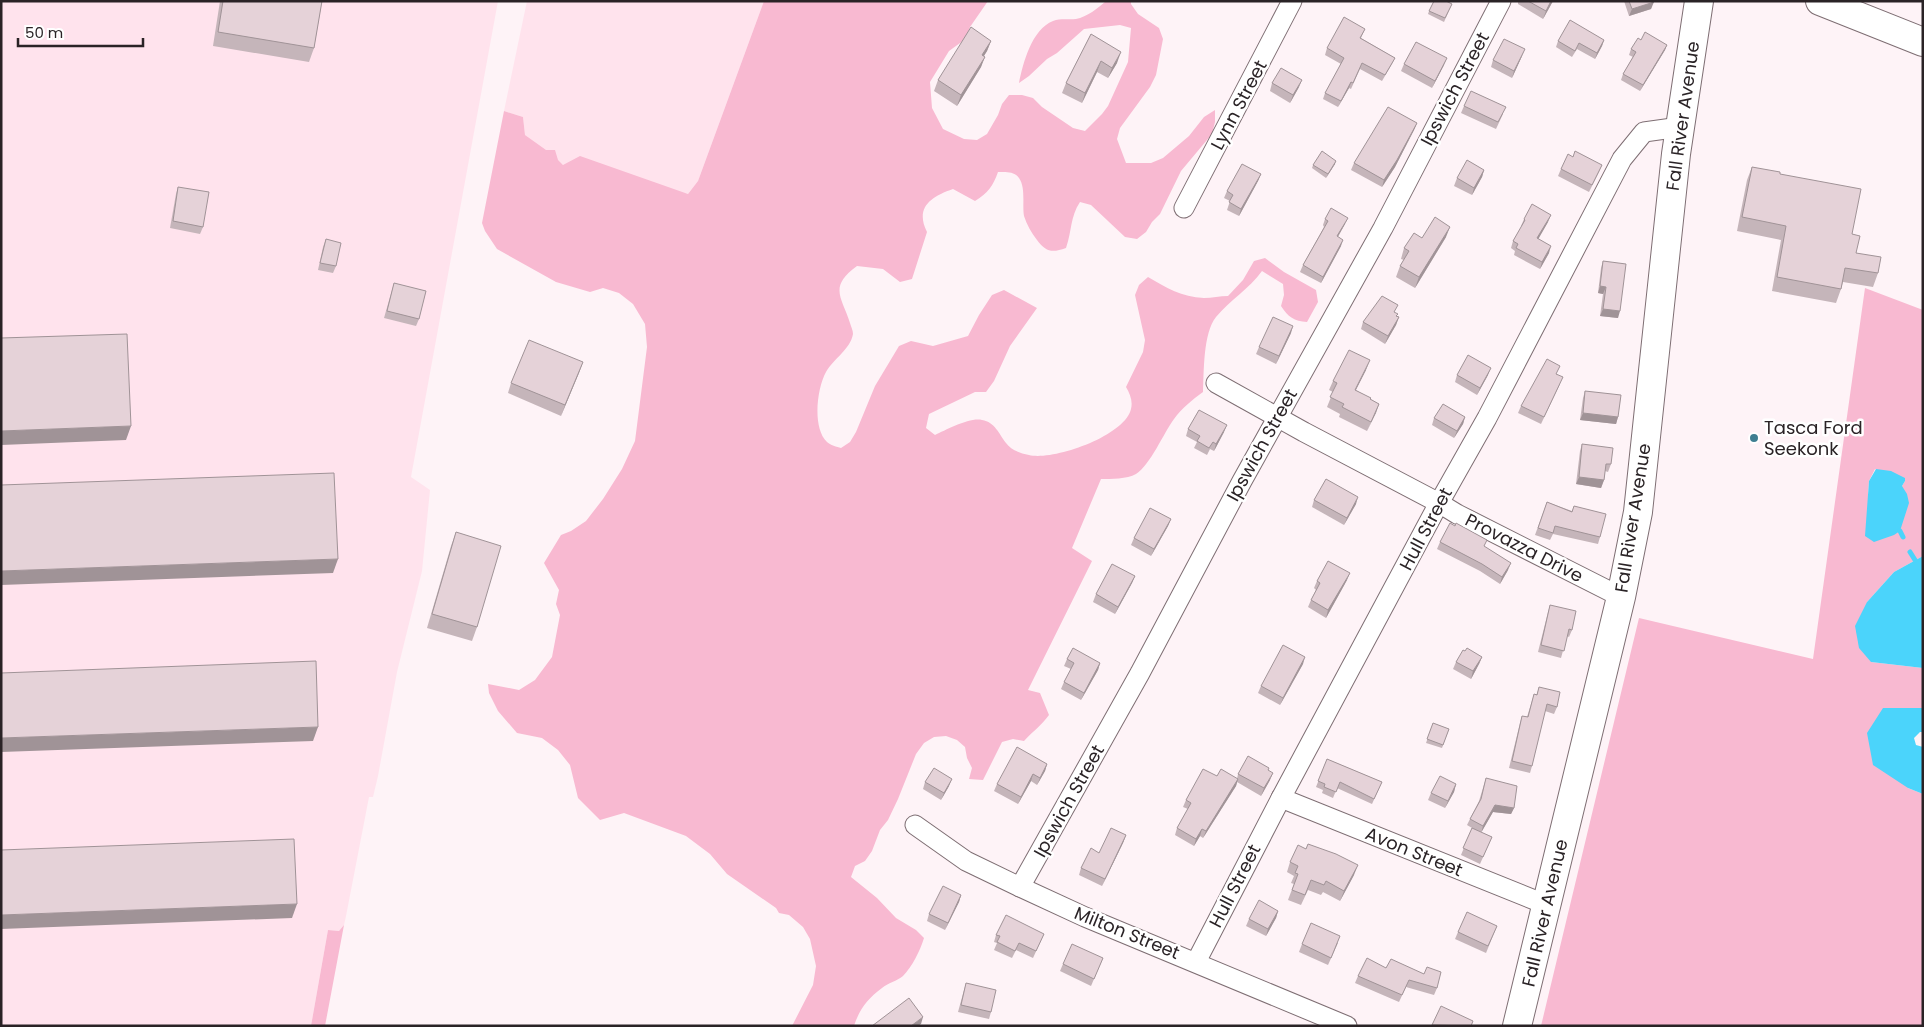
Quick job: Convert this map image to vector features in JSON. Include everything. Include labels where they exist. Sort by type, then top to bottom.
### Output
[{"type":"main road","name":"Fall River Avenue","points":[[1517,1026],[1621,597],[1638,512],[1680,127],[1700,1]]},
{"type":"main road","points":[[1820,1],[1923,42]]},
{"type":"street","name":"Lynn Street","points":[[1184,208],[1292,1]]},
{"type":"street","name":"Ipswich Street","points":[[1020,887],[1140,672],[1242,481],[1382,228],[1501,1]]},
{"type":"street","name":"Hull Street","points":[[1196,962],[1281,798],[1439,503],[1487,418],[1622,159],[1644,132],[1680,127]]},
{"type":"street","name":"Provazza Drive","points":[[1216,383],[1457,514],[1621,597]]},
{"type":"street","name":"Avon Street","points":[[1281,798],[1546,905]]},
{"type":"street","name":"Milton Street","points":[[915,825],[966,861],[1020,887],[1085,917],[1347,1026]]},
{"type":"shaded area","points":[[1,1],[498,1],[411,477],[430,490],[422,571],[397,672],[378,776],[373,797],[369,797],[344,925],[339,931],[328,930],[311,1026],[1,1026]]},
{"type":"shaded area","points":[[527,1],[764,1],[698,181],[688,194],[563,165],[525,135],[523,117],[504,111]]},
{"type":"shaded area","points":[[764,1],[988,1],[970,27],[967,38],[949,51],[930,82],[932,108],[943,129],[964,139],[977,140],[987,134],[1002,104],[1009,95],[1022,95],[1033,98],[1042,107],[1073,128],[1085,131],[1108,106],[1128,62],[1131,28],[1120,25],[1084,29],[1019,83],[1023,66],[1039,31],[1056,20],[1076,19],[1084,16],[1106,1],[1131,1],[1138,14],[1159,28],[1163,39],[1156,75],[1150,87],[1120,128],[1117,139],[1126,163],[1151,163],[1163,158],[1189,136],[1204,117],[1215,110],[1212,134],[1181,171],[1160,214],[1146,232],[1137,239],[1125,237],[1091,205],[1080,202],[1074,213],[1066,248],[1057,251],[1046,249],[1037,240],[1028,225],[1024,216],[1021,182],[1015,174],[1010,172],[998,172],[989,189],[975,201],[953,189],[927,204],[923,216],[927,232],[912,279],[900,282],[883,269],[857,266],[848,273],[840,286],[841,299],[853,334],[849,345],[826,372],[818,397],[819,427],[822,436],[830,444],[841,448],[850,442],[875,386],[899,346],[911,341],[933,346],[968,336],[992,295],[1004,290],[1037,308],[1010,346],[994,381],[986,392],[975,392],[929,414],[926,428],[935,435],[971,420],[982,420],[990,423],[1013,449],[1029,455],[1040,456],[1070,450],[1087,444],[1102,437],[1126,419],[1132,403],[1126,387],[1143,352],[1145,340],[1135,295],[1139,285],[1148,277],[1188,296],[1204,298],[1228,296],[1243,280],[1254,261],[1265,258],[1284,272],[1316,290],[1318,302],[1307,322],[1292,318],[1281,306],[1284,295],[1283,284],[1262,271],[1221,311],[1212,324],[1206,342],[1203,392],[1187,404],[1177,415],[1152,456],[1136,474],[1128,477],[1101,479],[1072,548],[1092,561],[1028,690],[1040,693],[1049,715],[1043,722],[1024,741],[1013,739],[1002,742],[983,780],[969,779],[972,768],[967,758],[965,747],[957,740],[946,736],[934,737],[924,743],[916,754],[898,799],[888,820],[880,830],[872,851],[865,861],[855,866],[851,877],[877,898],[896,918],[916,930],[924,938],[915,959],[903,976],[884,986],[872,996],[861,1010],[854,1026],[792,1026],[813,985],[816,966],[810,939],[803,927],[789,915],[779,913],[776,908],[727,874],[710,854],[686,836],[624,813],[600,820],[578,798],[570,765],[558,750],[542,738],[517,733],[498,711],[489,693],[488,684],[519,690],[535,680],[552,657],[560,615],[556,604],[559,590],[544,563],[561,535],[586,521],[622,469],[635,441],[647,347],[645,324],[633,304],[619,293],[603,288],[590,292],[556,282],[497,249],[485,231],[482,223],[504,111],[523,117],[525,135],[546,150],[555,150],[558,160],[563,165],[580,156],[688,194],[698,181]]},
{"type":"shaded area","points":[[1865,288],[1923,310],[1923,556],[1894,572],[1867,602],[1871,662],[1923,668],[1923,708],[1883,708],[1908,788],[1923,794],[1923,1026],[1541,1026],[1639,618],[1813,659]],"holes":[[[1875,469],[1905,481],[1902,486],[1868,495],[1869,481]]]},
{"type":"shaded area","points":[[344,925],[325,1026],[311,1026],[328,930],[339,931]]},
{"type":"water","points":[[1876,469],[1891,471],[1905,478],[1902,486],[1907,494],[1909,503],[1900,531],[1874,542],[1865,536],[1869,481]]},
{"type":"water","points":[[1923,556],[1923,668],[1871,662],[1859,648],[1855,626],[1867,602],[1894,572]]},
{"type":"water","points":[[1883,708],[1923,708],[1923,732],[1920,732],[1914,738],[1916,745],[1923,747],[1923,794],[1908,788],[1873,765],[1867,733]]},
{"type":"building","points":[[223,1],[322,1],[314,48],[218,32]]},
{"type":"building","points":[[1434,1],[1446,1],[1452,4],[1445,18],[1429,11]]},
{"type":"building","points":[[1528,1],[1551,1],[1546,11]]},
{"type":"building","points":[[1629,1],[1653,1],[1654,2],[1632,9]]},
{"type":"building","points":[[1344,17],[1365,29],[1360,38],[1395,58],[1385,75],[1362,63],[1353,83],[1351,82],[1341,101],[1325,93],[1344,58],[1327,48]]},
{"type":"building","points":[[1570,20],[1604,40],[1597,53],[1579,43],[1575,51],[1558,41]]},
{"type":"building","points":[[971,27],[991,41],[982,55],[985,57],[961,95],[938,80]]},
{"type":"building","points":[[1645,32],[1667,45],[1643,85],[1623,74],[1636,52],[1631,49],[1638,38],[1641,40]]},
{"type":"building","points":[[1091,34],[1121,52],[1112,68],[1101,61],[1085,93],[1066,83]]},
{"type":"building","points":[[1504,39],[1525,49],[1514,71],[1493,60]]},
{"type":"building","points":[[1416,42],[1447,58],[1435,81],[1404,64]]},
{"type":"building","points":[[1281,68],[1302,80],[1293,95],[1272,83]]},
{"type":"building","points":[[1471,91],[1506,107],[1498,122],[1464,106]]},
{"type":"building","points":[[1388,107],[1417,123],[1384,180],[1354,163]]},
{"type":"building","points":[[1322,151],[1336,161],[1328,174],[1313,165]]},
{"type":"building","points":[[1575,151],[1602,165],[1592,185],[1561,169],[1568,154],[1573,157]]},
{"type":"building","points":[[1467,160],[1484,170],[1474,188],[1457,178]]},
{"type":"building","points":[[1242,164],[1261,174],[1241,209],[1229,202],[1233,195],[1227,191]]},
{"type":"building","points":[[1752,167],[1861,189],[1852,234],[1860,236],[1856,253],[1881,257],[1878,273],[1845,268],[1841,289],[1777,277],[1786,226],[1742,217]]},
{"type":"building","points":[[178,187],[209,192],[203,227],[173,221]]},
{"type":"building","points":[[1532,204],[1551,215],[1537,238],[1551,246],[1542,262],[1516,248],[1518,244],[1513,241]]},
{"type":"building","points":[[1331,208],[1348,218],[1337,236],[1343,240],[1323,277],[1303,265],[1328,221],[1325,219]]},
{"type":"building","points":[[1435,217],[1450,227],[1419,277],[1400,266],[1409,251],[1404,248],[1414,233],[1422,238]]},
{"type":"building","points":[[326,239],[341,243],[336,266],[320,263]]},
{"type":"building","points":[[1603,261],[1626,264],[1620,311],[1603,309],[1606,287],[1600,286]]},
{"type":"building","points":[[394,283],[426,291],[419,319],[387,311]]},
{"type":"building","points":[[1382,296],[1398,305],[1394,312],[1399,317],[1388,336],[1363,322]]},
{"type":"building","points":[[1273,317],[1293,326],[1279,356],[1259,347]]},
{"type":"building","points":[[127,334],[131,426],[1,431],[1,338]]},
{"type":"building","points":[[529,340],[583,362],[565,405],[511,383]]},
{"type":"building","points":[[1349,350],[1370,360],[1355,390],[1379,404],[1371,422],[1342,407],[1344,404],[1330,397],[1337,383],[1333,381]]},
{"type":"building","points":[[1468,355],[1491,368],[1480,388],[1457,375]]},
{"type":"building","points":[[1547,359],[1560,366],[1556,374],[1563,377],[1544,417],[1521,406]]},
{"type":"building","points":[[1585,391],[1621,395],[1618,417],[1583,413]]},
{"type":"building","points":[[1443,404],[1465,417],[1457,431],[1434,418]]},
{"type":"building","points":[[1199,410],[1227,425],[1216,444],[1213,442],[1209,448],[1197,441],[1200,436],[1188,429]]},
{"type":"building","points":[[1582,444],[1613,448],[1611,464],[1606,464],[1604,480],[1579,477]]},
{"type":"building","points":[[334,473],[338,559],[1,571],[1,485]]},
{"type":"building","points":[[1326,479],[1358,497],[1347,518],[1314,500]]},
{"type":"building","points":[[1547,502],[1572,512],[1574,506],[1606,514],[1600,537],[1555,526],[1553,533],[1538,528]]},
{"type":"building","points":[[1150,508],[1171,519],[1154,549],[1134,538]]},
{"type":"building","points":[[1450,523],[1455,526],[1456,523],[1487,540],[1484,546],[1511,563],[1502,577],[1440,542]]},
{"type":"building","points":[[456,532],[501,546],[477,627],[432,614]]},
{"type":"building","points":[[1328,561],[1350,573],[1328,610],[1311,600],[1320,583],[1317,581]]},
{"type":"building","points":[[1112,564],[1135,576],[1118,607],[1096,594]]},
{"type":"building","points":[[1550,605],[1576,611],[1572,630],[1569,629],[1564,651],[1541,645]]},
{"type":"building","points":[[1283,645],[1305,657],[1283,698],[1261,686]]},
{"type":"building","points":[[1073,648],[1100,663],[1084,693],[1064,682],[1074,663],[1067,659]]},
{"type":"building","points":[[1467,648],[1482,657],[1473,671],[1456,662],[1463,650],[1465,651]]},
{"type":"building","points":[[316,661],[318,727],[1,738],[1,673]]},
{"type":"building","points":[[1539,687],[1560,692],[1557,707],[1547,704],[1532,766],[1512,761],[1522,716],[1528,717],[1534,694],[1537,695]]},
{"type":"building","points":[[1433,723],[1449,729],[1443,745],[1427,739]]},
{"type":"building","points":[[1017,747],[1047,764],[1040,778],[1033,774],[1021,797],[997,784]]},
{"type":"building","points":[[1248,756],[1269,768],[1268,770],[1273,773],[1264,788],[1238,774]]},
{"type":"building","points":[[1327,759],[1382,782],[1374,799],[1340,782],[1336,792],[1324,787],[1325,784],[1318,781]]},
{"type":"building","points":[[934,768],[952,779],[944,793],[925,782]]},
{"type":"building","points":[[1203,769],[1217,776],[1221,769],[1238,779],[1206,831],[1202,829],[1196,839],[1177,828],[1191,803],[1186,800]]},
{"type":"building","points":[[1440,776],[1456,784],[1448,801],[1431,793]]},
{"type":"building","points":[[1486,778],[1517,786],[1514,808],[1495,805],[1483,826],[1470,819],[1481,799]]},
{"type":"building","points":[[1111,828],[1126,835],[1105,879],[1081,868],[1091,848],[1099,853]]},
{"type":"building","points":[[1472,828],[1492,837],[1483,857],[1463,848]]},
{"type":"building","points":[[294,839],[297,904],[1,915],[1,850]]},
{"type":"building","points":[[1308,844],[1336,854],[1358,865],[1344,891],[1326,881],[1324,885],[1311,880],[1305,895],[1292,890],[1298,874],[1295,873],[1298,866],[1290,862],[1298,845],[1306,849]]},
{"type":"building","points":[[943,886],[961,895],[948,923],[929,914]]},
{"type":"building","points":[[1259,900],[1278,911],[1268,929],[1249,919]]},
{"type":"building","points":[[1467,912],[1497,926],[1488,946],[1458,932]]},
{"type":"building","points":[[1006,915],[1044,934],[1036,951],[1019,943],[1015,951],[997,942],[1000,936],[996,935]]},
{"type":"building","points":[[1311,923],[1340,936],[1331,958],[1302,944]]},
{"type":"building","points":[[1072,944],[1103,958],[1094,979],[1063,964]]},
{"type":"building","points":[[1367,958],[1386,968],[1391,959],[1424,974],[1427,967],[1441,972],[1437,988],[1409,980],[1402,995],[1358,976]]},
{"type":"building","points":[[966,983],[996,990],[991,1012],[961,1005]]},
{"type":"building","points":[[909,998],[923,1017],[911,1026],[872,1026]]},
{"type":"building","points":[[1441,1006],[1473,1021],[1471,1026],[1432,1025]]},
{"type":"waterway","points":[[1900,531],[1903,537]]},
{"type":"waterway","points":[[1910,552],[1915,560]]},
{"type":"place","name":"Tasca Ford Seekonk","points":[[1754,438]]}]
